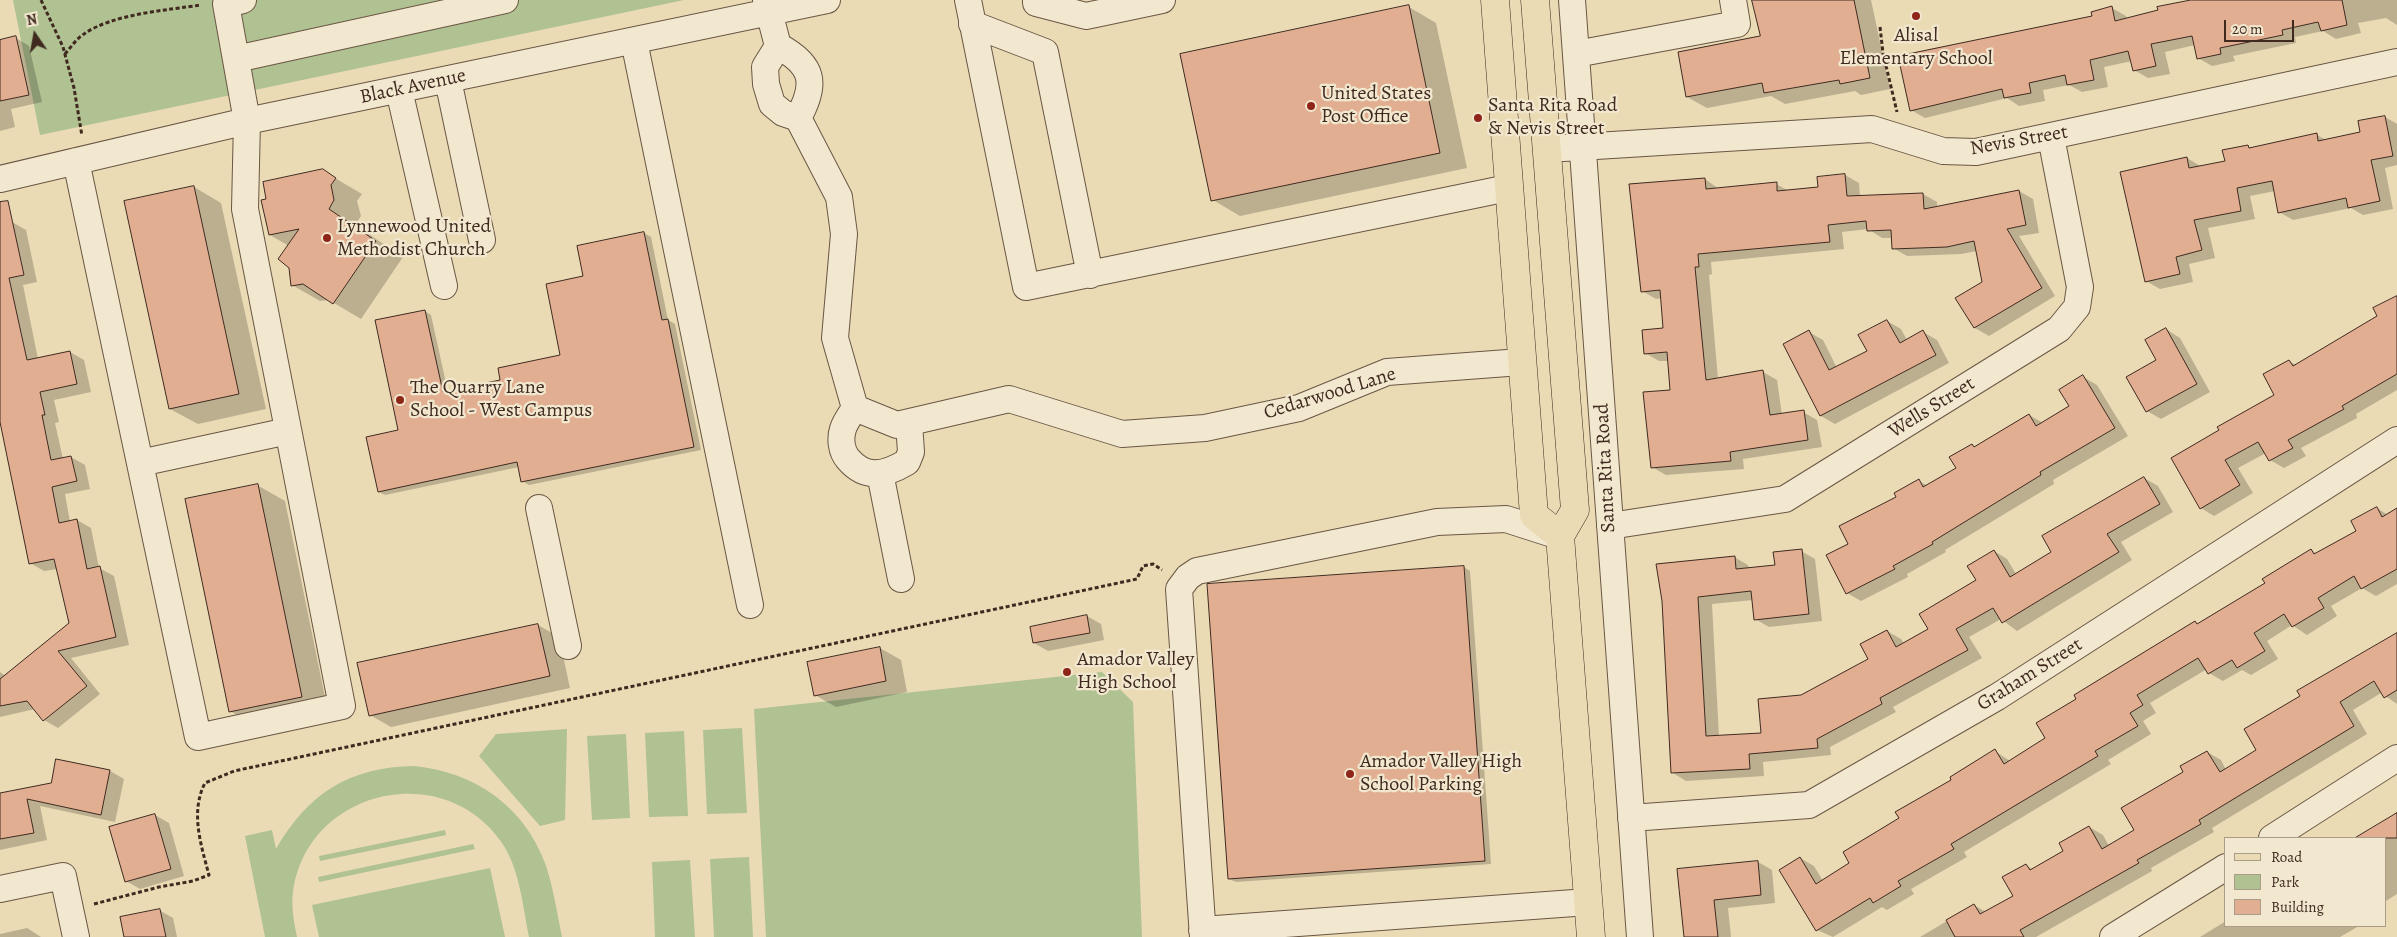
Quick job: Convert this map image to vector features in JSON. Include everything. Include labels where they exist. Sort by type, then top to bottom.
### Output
[{"type":"main road","points":[[1495,0],[1534,514],[1560,536],[1591,937]]},
{"type":"main road","name":"Santa Rita Road","points":[[1535,0],[1575,510],[1560,536]]},
{"type":"main road","points":[[1521,362],[1564,359]]},
{"type":"street","points":[[236,59],[505,0]]},
{"type":"street","name":"Black Avenue","points":[[0,179],[247,122],[634,41],[767,6],[827,0]]},
{"type":"street","points":[[1041,1],[1086,16],[1162,0]]},
{"type":"street","name":"Santa Rita Road","points":[[1572,0],[1609,482],[1610,526],[1640,937]]},
{"type":"street","points":[[1576,54],[1737,24],[1733,0]]},
{"type":"street","points":[[81,160],[140,463],[198,737],[342,706],[245,209],[247,122],[225,2]]},
{"type":"street","points":[[767,6],[778,46],[766,67],[766,84],[772,104],[783,113],[798,118],[839,198],[844,234],[835,338],[855,408],[843,428],[841,443],[844,455],[857,470],[880,473],[892,471],[908,462],[911,452],[909,423]]},
{"type":"street","points":[[970,12],[1026,288],[1508,188]]},
{"type":"street","points":[[970,12],[1045,52],[1090,274]]},
{"type":"street","points":[[634,41],[750,605]]},
{"type":"street","points":[[778,46],[795,55],[804,66],[809,77],[809,99],[798,118]]},
{"type":"street","name":"Nevis Street","points":[[1547,149],[1872,129],[1944,151],[1976,152],[2397,62]]},
{"type":"street","points":[[448,80],[482,240]]},
{"type":"street","points":[[399,90],[444,286]]},
{"type":"street","name":"Wells Street","points":[[1610,526],[1785,499],[2059,329],[2077,307],[2080,287],[2051,137]]},
{"type":"street","name":"Cedarwood Lane","points":[[855,408],[897,425],[1009,399],[1122,434],[1205,428],[1299,408],[1387,372],[1521,362]]},
{"type":"street","points":[[140,463],[288,431]]},
{"type":"street","name":"Graham Street","points":[[1631,818],[1809,806],[1997,697],[2397,440]]},
{"type":"street","points":[[880,473],[901,579]]},
{"type":"street","points":[[539,508],[568,646]]},
{"type":"street","points":[[1560,536],[1506,519],[1437,522],[1198,571],[1188,577],[1179,589],[1202,934],[1588,902]]},
{"type":"street","points":[[2274,837],[2397,758]]},
{"type":"street","points":[[2113,937],[2224,868]]},
{"type":"street","points":[[0,889],[63,876],[76,937]]},
{"type":"path","points":[[41,0],[65,54],[74,88],[81,160]]},
{"type":"path","points":[[65,54],[83,34],[99,26],[132,16],[225,2]]},
{"type":"path","points":[[1880,26],[1884,53],[1899,117]]},
{"type":"path","points":[[70,910],[159,887],[193,881],[209,875],[196,813],[198,795],[205,783],[234,771],[1136,579],[1143,566],[1153,564],[1167,572]]},
{"type":"green space","points":[[13,0],[684,0],[40,135]]},
{"type":"green space","points":[[1102,672],[1133,702],[1142,937],[766,937],[754,709]]},
{"type":"green space","points":[[742,728],[747,813],[707,814],[703,730]]},
{"type":"green space","points":[[567,729],[565,820],[540,826],[479,756],[496,734]]},
{"type":"green space","points":[[684,731],[688,816],[649,817],[645,733]]},
{"type":"green space","points":[[626,734],[630,818],[592,820],[587,736]]},
{"type":"green space","points":[[414,766],[457,776],[476,784],[510,808],[524,824],[536,842],[545,863],[553,890],[562,937],[529,937],[514,867],[504,846],[479,818],[449,801],[416,794],[382,797],[351,808],[324,828],[304,857],[293,892],[292,898],[297,937],[265,937],[245,836],[272,830],[276,849],[288,829],[302,813],[317,798],[333,787],[351,778],[370,772]]},
{"type":"green space","points":[[445,830],[446,835],[320,861],[319,856]]},
{"type":"green space","points":[[473,844],[475,849],[319,882],[318,877]]},
{"type":"green space","points":[[749,857],[753,937],[714,937],[710,859]]},
{"type":"green space","points":[[690,860],[695,937],[655,937],[652,862]]},
{"type":"green space","points":[[490,868],[505,937],[319,937],[312,905]]},
{"type":"building","points":[[1752,0],[1854,0],[1870,78],[1840,84],[1839,80],[1764,93],[1762,83],[1686,97],[1678,52],[1760,36]]},
{"type":"building","points":[[2191,0],[2342,0],[2347,25],[2321,31],[2318,22],[2282,30],[2283,35],[2220,48],[2221,54],[2197,59],[2192,36],[2151,44],[2156,66],[2133,71],[2128,51],[2090,60],[2094,80],[2067,85],[2065,75],[2029,83],[2031,93],[2004,98],[2002,89],[1910,111],[1898,56],[2092,16],[2091,12],[2112,6],[2115,21],[2158,10],[2157,7]]},
{"type":"building","name":"United States Post Office","points":[[1409,5],[1440,153],[1211,201],[1180,54]]},
{"type":"building","points":[[16,36],[29,95],[0,101],[0,40]]},
{"type":"building","points":[[2385,116],[2393,156],[2371,160],[2380,201],[2348,208],[2346,198],[2278,213],[2272,181],[2237,188],[2241,211],[2194,220],[2202,250],[2176,257],[2180,274],[2145,282],[2120,172],[2187,157],[2189,168],[2225,161],[2222,150],[2248,145],[2249,148],[2317,133],[2318,141],[2360,132],[2358,121]]},
{"type":"building","name":"Lynnewood United Methodist Church","points":[[323,169],[336,178],[331,185],[334,200],[329,209],[376,241],[333,304],[303,284],[291,286],[289,268],[278,259],[299,229],[269,235],[261,200],[266,199],[263,182]]},
{"type":"building","points":[[1845,174],[1847,196],[1923,193],[1924,209],[2019,190],[2026,225],[2007,229],[2042,288],[1974,328],[1955,298],[1982,282],[1974,241],[1947,247],[1892,249],[1891,230],[1867,231],[1866,221],[1828,225],[1830,242],[1698,254],[1699,267],[1695,267],[1706,380],[1763,370],[1770,415],[1804,410],[1808,440],[1730,452],[1731,461],[1651,468],[1643,392],[1670,390],[1667,352],[1644,354],[1642,330],[1663,328],[1660,290],[1641,292],[1629,184],[1705,178],[1706,189],[1777,182],[1777,191],[1818,187],[1817,177]]},
{"type":"building","points":[[194,186],[239,394],[169,409],[124,201]]},
{"type":"building","points":[[8,201],[24,275],[9,278],[27,360],[70,351],[77,384],[40,392],[45,415],[42,415],[51,460],[71,456],[77,481],[52,487],[59,523],[77,519],[87,569],[100,566],[116,637],[58,651],[87,686],[43,721],[27,701],[0,706],[0,679],[69,623],[54,559],[29,564],[0,422],[0,202]]},
{"type":"building","points":[[644,232],[662,320],[668,319],[694,447],[521,482],[517,462],[378,492],[366,437],[398,430],[375,320],[425,310],[443,392],[500,380],[498,368],[560,355],[546,284],[583,276],[577,246]]},
{"type":"building","points":[[2397,296],[2397,374],[2342,406],[2344,409],[2288,440],[2293,448],[2269,461],[2258,442],[2225,460],[2240,485],[2200,509],[2171,458],[2219,430],[2217,427],[2274,395],[2263,374],[2289,360],[2293,366],[2377,316],[2373,308]]},
{"type":"building","points":[[1887,320],[1900,343],[1923,330],[1936,355],[1820,416],[1783,344],[1809,330],[1829,370],[1867,351],[1858,335]]},
{"type":"building","points":[[2166,328],[2197,384],[2146,412],[2126,377],[2156,360],[2145,340]]},
{"type":"building","points":[[2083,375],[2115,428],[2040,472],[2041,475],[1932,542],[1933,544],[1893,566],[1895,569],[1846,594],[1826,555],[1848,544],[1839,526],[1896,497],[1894,493],[1919,479],[1923,487],[1956,468],[1949,457],[1972,444],[1974,447],[2029,414],[2036,426],[2069,406],[2059,390]]},
{"type":"building","points":[[2144,477],[2160,504],[2107,534],[2119,552],[2002,623],[1993,608],[1956,629],[1968,650],[1880,698],[1882,704],[1817,739],[1818,748],[1749,754],[1750,769],[1671,773],[1662,601],[1656,564],[1735,556],[1736,569],[1775,565],[1773,552],[1802,549],[1809,614],[1754,620],[1751,591],[1698,597],[1706,736],[1761,733],[1758,699],[1801,695],[1868,659],[1860,644],[1887,630],[1896,647],[1928,629],[1919,614],[1976,580],[1967,566],[1994,550],[2010,577],[2051,552],[2042,536]]},
{"type":"building","points":[[258,484],[302,697],[229,712],[185,499]]},
{"type":"building","points":[[2377,507],[2382,517],[2397,508],[2397,569],[2361,589],[2354,576],[2318,598],[2324,608],[2292,627],[2284,614],[2254,633],[2265,651],[2237,668],[2232,660],[2208,674],[2198,658],[2137,695],[2143,705],[2130,713],[2138,726],[2095,751],[2098,756],[1951,844],[1954,849],[1898,881],[1901,886],[1873,903],[1870,898],[1816,931],[1779,870],[1800,857],[1816,884],[1849,863],[1843,852],[1899,818],[1895,812],[1951,780],[1950,777],[1995,749],[2004,764],[2045,738],[2036,723],[2076,699],[2074,695],[2195,621],[2197,624],[2265,583],[2262,579],[2311,549],[2314,554],[2356,531],[2351,521]]},
{"type":"building","points":[[1464,566],[1485,861],[1228,879],[1207,584]]},
{"type":"building","points":[[1087,615],[1090,633],[1033,643],[1030,627]]},
{"type":"building","points":[[538,624],[550,676],[369,716],[357,663]]},
{"type":"building","points":[[2397,633],[2397,690],[2384,698],[2374,681],[2340,702],[2354,726],[2199,820],[2201,824],[2137,860],[2139,863],[2020,930],[2024,937],[1955,937],[1946,920],[1974,904],[1980,914],[2013,896],[2002,877],[2026,864],[2030,870],[2063,851],[2059,843],[2089,826],[2102,849],[2134,830],[2121,808],[2183,772],[2180,766],[2207,751],[2220,772],[2256,750],[2244,729],[2300,696],[2297,691]]},
{"type":"building","points":[[880,647],[886,681],[814,696],[807,662]]},
{"type":"building","points":[[56,759],[110,770],[101,815],[27,799],[34,833],[0,839],[0,793],[51,783]]},
{"type":"building","points":[[2397,813],[2397,838],[2357,837]]},
{"type":"building","points":[[155,814],[171,869],[125,882],[109,827]]},
{"type":"building","points":[[1758,861],[1761,895],[1714,900],[1718,937],[1684,937],[1677,869]]},
{"type":"building","points":[[160,909],[166,937],[124,937],[120,917]]},
{"type":"place","name":"Alisal Elementary School","points":[[1916,16]]},
{"type":"place","name":"United States Post Office","points":[[1311,106]]},
{"type":"place","name":"Santa Rita Road & Nevis Street","points":[[1478,118]]},
{"type":"place","name":"Lynnewood United Methodist Church","points":[[327,238]]},
{"type":"place","name":"The Quarry Lane School - West Campus","points":[[400,400]]},
{"type":"place","name":"Amador Valley High School","points":[[1067,672]]},
{"type":"place","name":"Amador Valley High School Parking","points":[[1350,774]]}]
